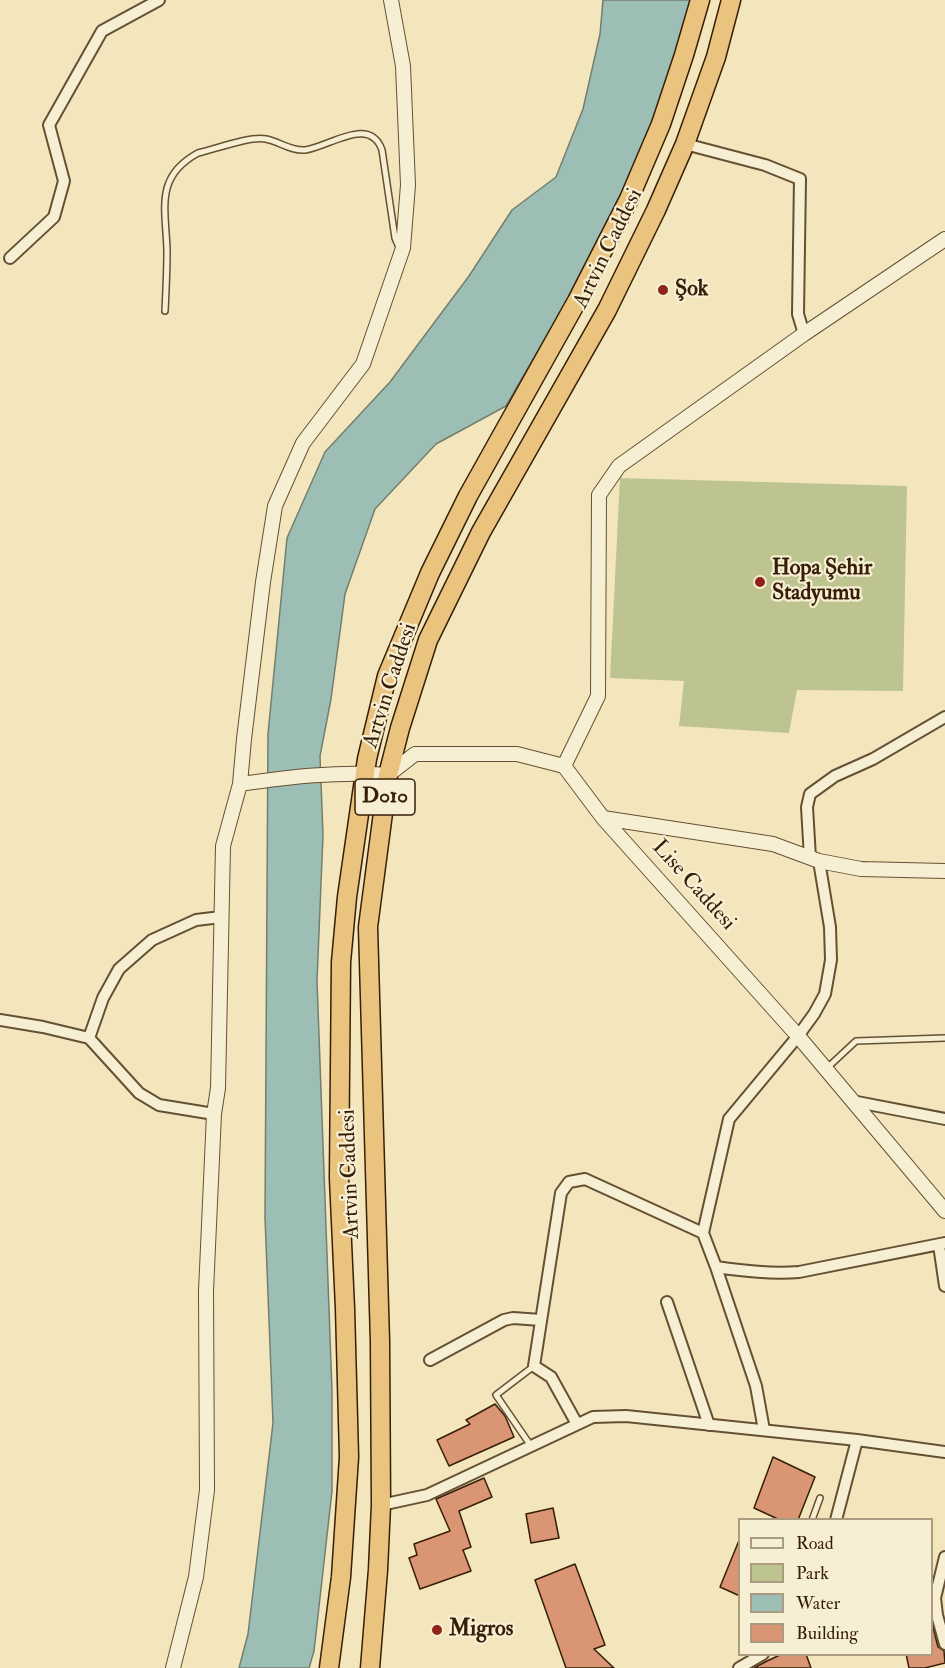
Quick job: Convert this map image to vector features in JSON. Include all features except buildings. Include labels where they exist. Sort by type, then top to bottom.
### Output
[{"type":"highway","name":"Artvin Caddesi","points":[[329,1668],[341,1577],[349,1457],[339,1178],[341,962],[347,897],[366,759],[387,676],[430,573],[468,496],[577,301],[629,199],[661,124],[700,0]]},
{"type":"highway","name":"Artvin Caddesi","points":[[370,1666],[381,1505],[380,1342],[368,927],[387,775],[428,640],[481,532],[607,310],[656,210],[685,144],[716,57],[731,0]]},
{"type":"street","points":[[10,258],[54,217],[64,181],[49,125],[102,31],[159,0]]},
{"type":"street","points":[[172,1668],[196,1577],[207,1491],[206,1291],[214,1114],[218,1088],[223,846],[240,783],[262,582],[275,506],[303,443],[363,364],[402,248],[408,185],[404,66],[391,0]]},
{"type":"street","points":[[685,144],[765,165],[800,179],[798,314],[804,334]]},
{"type":"street","points":[[240,783],[338,774],[387,775],[415,754],[517,754],[564,766],[598,696],[599,495],[619,466],[804,334],[945,239]]},
{"type":"street","points":[[764,1430],[756,1386],[704,1233],[729,1119],[798,1036],[814,1014],[825,993],[831,960],[830,927],[814,860],[807,807],[810,794],[835,776],[873,759],[945,717]]},
{"type":"street","name":"Lise Caddesi","points":[[564,766],[603,818],[798,1036],[945,1211]]},
{"type":"street","points":[[603,818],[773,844],[814,860],[861,869],[945,871]]},
{"type":"street","points":[[89,1038],[103,998],[119,969],[152,940],[196,920],[221,917]]},
{"type":"street","points":[[0,1021],[43,1026],[89,1038],[139,1093],[159,1105],[214,1114]]},
{"type":"street","points":[[852,1101],[945,1119]]},
{"type":"street","points":[[577,1424],[551,1377],[534,1366],[561,1193],[569,1182],[585,1179],[704,1233]]},
{"type":"street","points":[[716,1267],[759,1273],[800,1272],[942,1244],[945,1286]]},
{"type":"street","points":[[667,1302],[709,1425]]},
{"type":"street","points":[[430,1360],[504,1320],[513,1318],[541,1320]]},
{"type":"street","points":[[381,1505],[427,1495],[593,1417],[626,1416],[857,1440],[945,1452]]},
{"type":"street","points":[[837,1518],[857,1440]]},
{"type":"street","points":[[945,1557],[937,1598],[937,1616],[945,1644]]},
{"type":"street","points":[[739,1668],[760,1656]]},
{"type":"lane","points":[[165,311],[167,252],[164,198],[177,169],[198,153],[260,139],[274,141],[293,149],[308,150],[358,133],[370,135],[378,141],[382,150],[395,238],[402,248]]},
{"type":"lane","points":[[826,1070],[856,1041],[945,1038]]},
{"type":"lane","points":[[531,1446],[496,1395],[534,1366]]},
{"type":"lane","points":[[813,1518],[820,1498]]},
{"type":"green space","name":"Hopa Şehir Stadyumu","points":[[620,478],[907,486],[903,691],[797,690],[789,733],[679,726],[684,681],[610,678]]},
{"type":"water","points":[[603,0],[696,0],[661,120],[590,261],[506,406],[436,444],[375,509],[345,594],[331,699],[320,756],[323,835],[317,981],[332,1391],[332,1491],[314,1651],[309,1668],[239,1668],[248,1634],[273,1423],[265,1217],[268,734],[287,538],[325,452],[390,382],[469,276],[512,210],[556,177],[583,109],[600,34]]},
{"type":"place","name":"Şok","points":[[663,290]]},
{"type":"place","name":"Hopa Şehir Stadyumu","points":[[760,582]]},
{"type":"place","name":"Migros","points":[[437,1630]]}]
